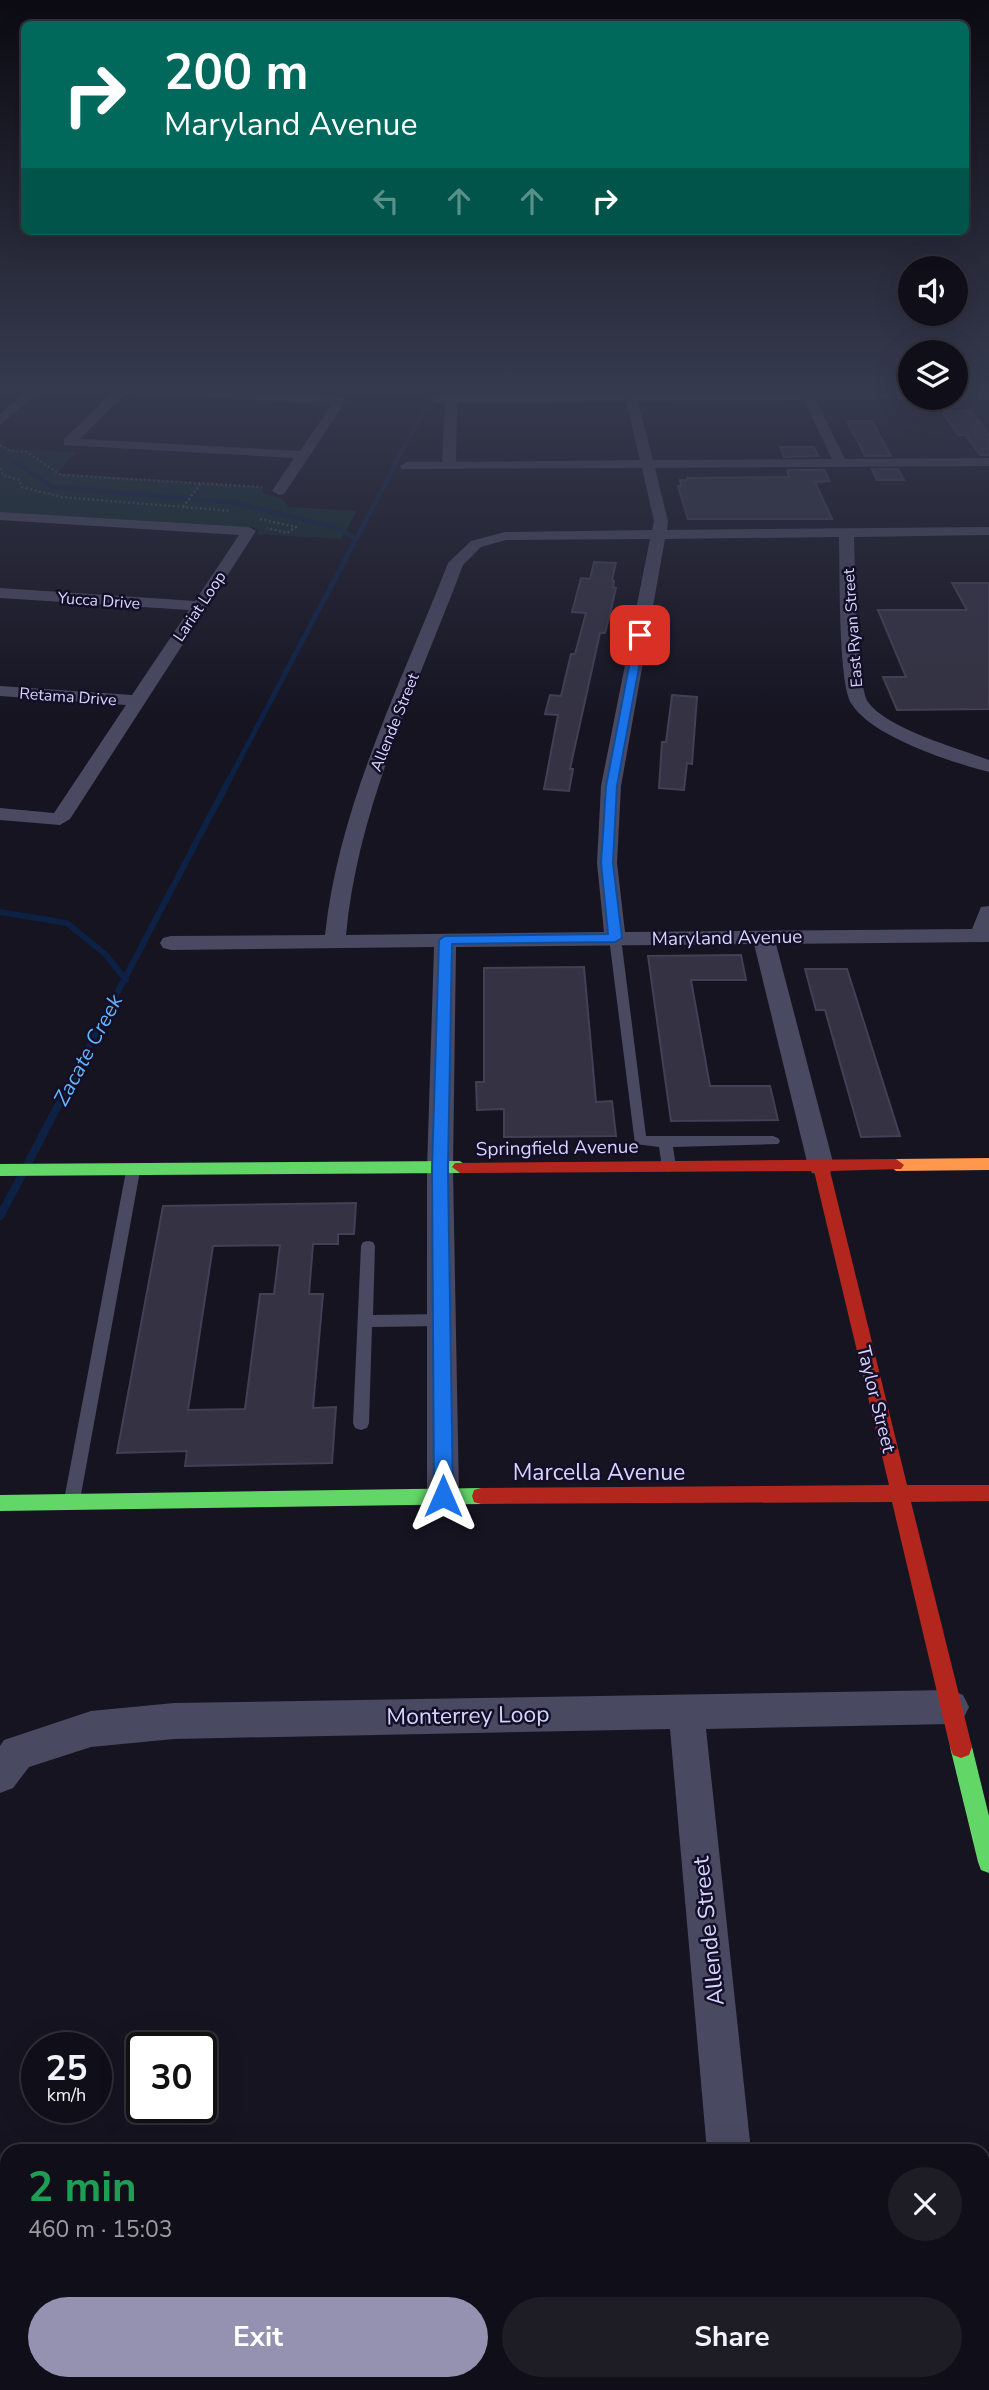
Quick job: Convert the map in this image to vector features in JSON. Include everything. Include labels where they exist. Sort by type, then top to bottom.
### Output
[{"type":"street","points":[[615,938],[607,863],[611,786],[660,534],[661,521],[655,497]]},
{"type":"street","name":"Lariat Loop","points":[[0,516],[249,531],[60,819],[0,814]]},
{"type":"street","points":[[505,536],[989,531]]},
{"type":"street","name":"East Ryan Street","points":[[846,533],[853,674],[862,706],[893,729],[989,766]]},
{"type":"street","name":"Allende Street","points":[[335,941],[338,904],[349,845],[366,791],[456,563],[476,544],[505,536]]},
{"type":"street","name":"Yucca Drive","points":[[0,593],[198,606]]},
{"type":"street","name":"Retama Drive","points":[[0,691],[136,701]]},
{"type":"street","points":[[984,935],[989,912]]},
{"type":"street","name":"Maryland Avenue","points":[[171,943],[984,935]]},
{"type":"street","name":"Taylor Street","points":[[763,937],[989,1862]]},
{"type":"street","points":[[443,1496],[440,1169],[445,940]]},
{"type":"street","name":"Springfield Avenue","points":[[0,1170],[989,1164]]},
{"type":"street","name":"Marcella Avenue","points":[[0,1503],[443,1496],[989,1493]]},
{"type":"street","name":"Monterrey Loop","points":[[0,1775],[17,1753],[91,1729],[174,1721],[951,1707]]},
{"type":"street","name":"Allende Street","points":[[686,1710],[728,2144]]},
{"type":"lane","points":[[615,938],[640,1141],[773,1141]]},
{"type":"lane","points":[[665,1142],[669,1167]]},
{"type":"lane","points":[[71,1503],[133,1171]]},
{"type":"lane","points":[[361,1423],[368,1246]]},
{"type":"lane","points":[[365,1321],[442,1320]]},
{"type":"path","points":[[184,506],[191,497]]},
{"type":"green space","points":[[0,497],[275,497],[281,498],[289,507],[357,511],[341,539],[257,534],[259,530],[252,527],[0,512]]},
{"type":"building","points":[[681,497],[822,497],[832,519],[688,519]]},
{"type":"building","points":[[594,562],[616,563],[612,580],[613,587],[616,588],[605,633],[600,633],[570,769],[573,769],[569,791],[544,789],[558,715],[545,714],[550,695],[561,696],[571,654],[575,654],[586,613],[572,612],[581,578],[590,579]]},
{"type":"building","points":[[952,583],[989,583],[989,709],[897,710],[883,677],[906,677],[878,610],[967,610]]},
{"type":"building","points":[[672,695],[697,697],[692,764],[687,763],[684,790],[659,788],[662,742],[666,742]]},
{"type":"building","points":[[741,955],[746,980],[691,980],[710,1086],[770,1086],[778,1120],[671,1121],[648,956]]},
{"type":"building","points":[[584,967],[596,1102],[612,1101],[616,1136],[504,1137],[504,1109],[477,1110],[476,1082],[484,1082],[484,968]]},
{"type":"building","points":[[805,969],[847,969],[900,1136],[861,1137],[825,1010],[816,1010]]},
{"type":"building","points":[[356,1203],[354,1234],[338,1234],[338,1244],[313,1244],[309,1294],[323,1294],[313,1408],[336,1407],[332,1463],[185,1466],[187,1451],[117,1453],[163,1206]],"holes":[[[280,1245],[274,1294],[260,1294],[245,1409],[188,1410],[213,1246]]]},
{"type":"waterway","points":[[162,497],[236,503],[340,529],[356,539]]},
{"type":"waterway","points":[[345,560],[378,497]]},
{"type":"waterway","points":[[229,780],[346,558]]},
{"type":"waterway","points":[[125,978],[230,778]]},
{"type":"waterway","name":"Zacate Creek","points":[[0,912],[67,923],[105,954],[125,978]]},
{"type":"waterway","name":"Zacate Creek","points":[[84,1056],[125,978]]},
{"type":"waterway","name":"Zacate Creek","points":[[28,1163],[85,1054]]},
{"type":"waterway","name":"Zacate Creek","points":[[0,1216],[22,1175]]},
{"type":"traffic: fast","points":[[0,1170],[460,1167]]},
{"type":"traffic: fast","points":[[0,1503],[481,1496]]},
{"type":"traffic: fast","points":[[961,1747],[989,1862]]},
{"type":"traffic: slow","points":[[896,1165],[989,1164]]},
{"type":"traffic: jam","points":[[460,1167],[896,1165]]},
{"type":"traffic: jam","points":[[821,1166],[961,1747]]},
{"type":"traffic: jam","points":[[481,1496],[989,1493]]},
{"type":"route","points":[[443,1496],[440,1169],[445,940],[615,938],[607,863],[611,786],[640,635]]}]
